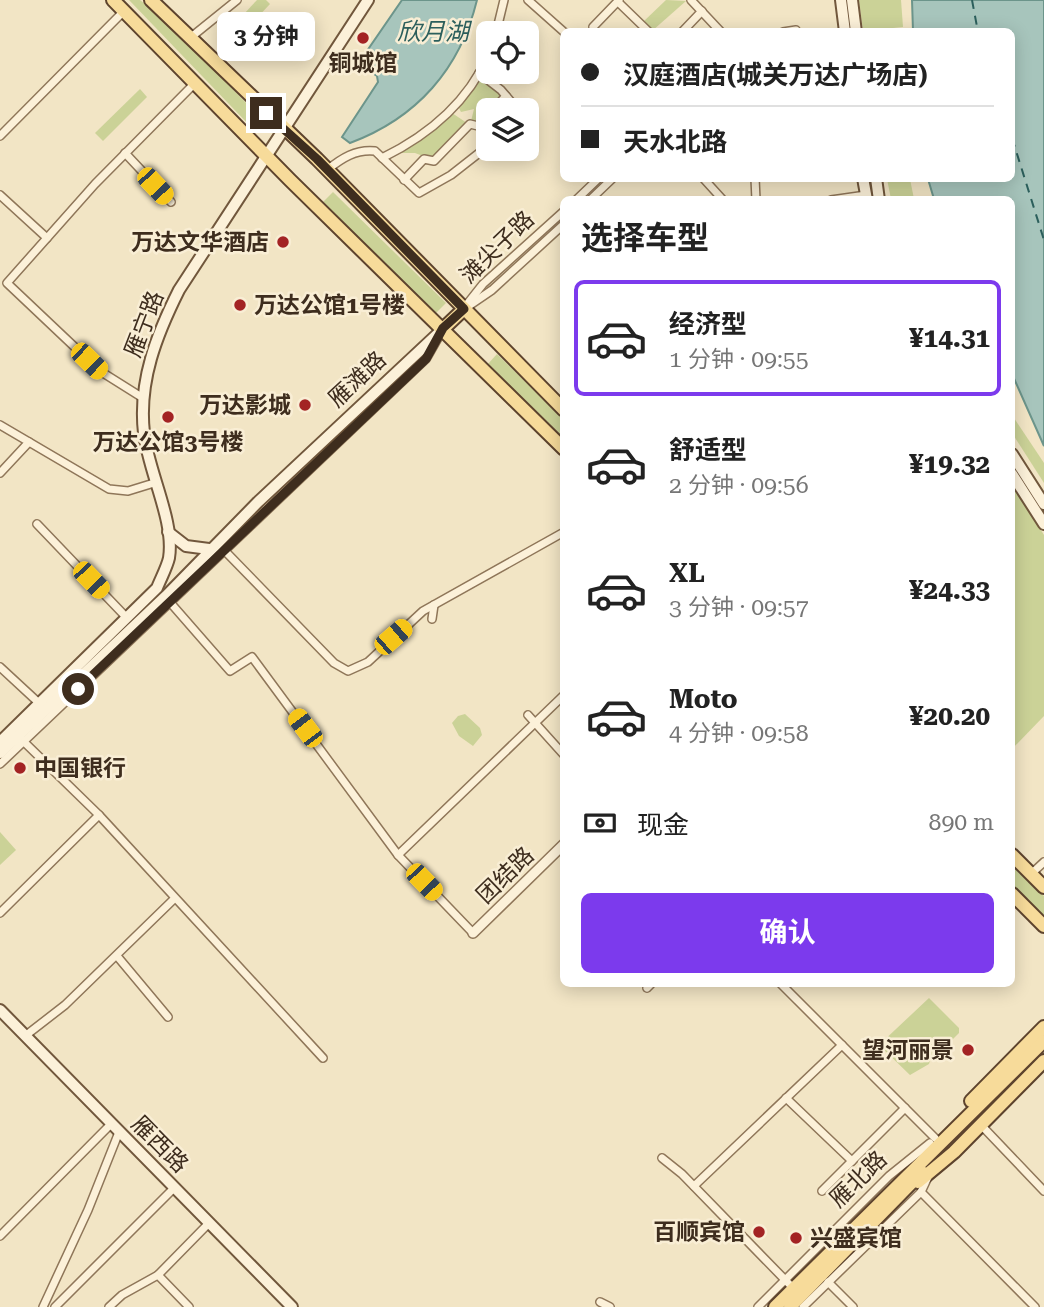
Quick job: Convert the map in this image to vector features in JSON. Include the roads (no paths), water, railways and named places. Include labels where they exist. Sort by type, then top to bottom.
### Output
[{"type":"main road","points":[[113,0],[194,84],[560,445]]},
{"type":"main road","points":[[151,0],[327,170],[560,406]]},
{"type":"main road","name":"雁宁路","points":[[157,587],[169,558],[169,532],[154,483],[144,433],[143,398],[158,332],[179,290],[369,0]]},
{"type":"main road","points":[[841,0],[844,28]]},
{"type":"main road","points":[[852,0],[856,28]]},
{"type":"main road","points":[[443,328],[464,309]]},
{"type":"main road","name":"雁滩路","points":[[0,753],[168,599],[209,549],[443,328]]},
{"type":"main road","points":[[1015,459],[1044,504]]},
{"type":"main road","points":[[1015,479],[1044,524]]},
{"type":"main road","points":[[169,532],[186,547],[209,549]]},
{"type":"main road","name":"雁滩路","points":[[0,742],[18,736],[40,704],[157,587]]},
{"type":"main road","points":[[1015,858],[1044,887]]},
{"type":"main road","points":[[1015,897],[1044,926]]},
{"type":"main road","name":"雁西路","points":[[0,1010],[292,1307]]},
{"type":"main road","points":[[899,1190],[1044,1027]]},
{"type":"main road","points":[[899,1190],[940,1141],[1044,1041]]},
{"type":"main road","points":[[940,1141],[1044,1051]]},
{"type":"main road","points":[[899,1190],[931,1172],[1042,1069]]},
{"type":"main road","name":"雁北路","points":[[775,1307],[789,1284],[899,1190]]},
{"type":"main road","name":"雁北路","points":[[790,1307],[899,1190]]},
{"type":"street","points":[[190,38],[237,0]]},
{"type":"street","points":[[499,21],[504,0]]},
{"type":"street","points":[[528,0],[560,28]]},
{"type":"street","points":[[691,0],[717,28]]},
{"type":"street","points":[[593,27],[619,1],[645,28]]},
{"type":"street","points":[[0,136],[124,10]]},
{"type":"street","points":[[686,28],[702,11]]},
{"type":"street","points":[[382,158],[433,127],[458,103],[476,77]]},
{"type":"street","points":[[143,398],[100,371],[7,283],[125,153],[194,84]]},
{"type":"street","points":[[492,84],[506,96]]},
{"type":"street","points":[[404,180],[424,159],[434,161],[470,124],[476,126]]},
{"type":"street","points":[[327,170],[342,158],[366,150],[375,151],[419,193],[451,175],[476,155]]},
{"type":"street","points":[[125,153],[171,202]]},
{"type":"street","points":[[580,196],[596,182]]},
{"type":"street","points":[[594,196],[609,182]]},
{"type":"street","points":[[706,182],[718,196]]},
{"type":"street","points":[[0,195],[47,238]]},
{"type":"street","name":"滩尖子路","points":[[464,309],[482,284],[560,215]]},
{"type":"street","name":"滩尖子路","points":[[464,309],[492,290],[560,228]]},
{"type":"street","points":[[443,328],[426,359],[225,551],[168,599],[230,671],[252,657],[398,855],[473,933]]},
{"type":"street","points":[[0,425],[109,489],[128,491],[154,483]]},
{"type":"street","points":[[0,473],[29,442]]},
{"type":"street","points":[[37,524],[127,618]]},
{"type":"street","points":[[225,551],[334,663],[348,671],[361,667],[423,611],[560,534]]},
{"type":"street","points":[[432,620],[434,605]]},
{"type":"street","points":[[0,667],[40,704]]},
{"type":"street","points":[[398,855],[560,699]]},
{"type":"street","points":[[528,715],[560,751]]},
{"type":"street","points":[[0,764],[18,736],[99,815],[174,900],[323,1058]]},
{"type":"street","points":[[0,913],[99,815]]},
{"type":"street","name":"团结路","points":[[473,933],[560,848]]},
{"type":"street","points":[[1031,874],[1044,862]]},
{"type":"street","points":[[25,1036],[117,956],[174,900]]},
{"type":"street","points":[[117,956],[167,1017]]},
{"type":"street","points":[[784,987],[940,1141]]},
{"type":"street","points":[[694,1186],[842,1045]]},
{"type":"street","points":[[786,1098],[852,1161]]},
{"type":"street","points":[[822,1191],[905,1108]]},
{"type":"street","points":[[981,1125],[1044,1191]]},
{"type":"street","points":[[0,1236],[115,1128]]},
{"type":"street","points":[[43,1307],[88,1210],[115,1128]]},
{"type":"street","name":"雁北路","points":[[758,1307],[789,1284],[889,1176],[940,1141]]},
{"type":"street","points":[[662,1158],[694,1186],[789,1284]]},
{"type":"street","points":[[803,1307],[921,1192],[931,1172]]},
{"type":"street","points":[[55,1307],[174,1188]]},
{"type":"street","points":[[921,1192],[1035,1307]]},
{"type":"street","points":[[109,1307],[122,1295],[158,1275],[209,1223]]},
{"type":"street","points":[[158,1275],[189,1307]]},
{"type":"street","points":[[828,1282],[853,1307]]},
{"type":"street","points":[[600,1302],[610,1307]]},
{"type":"water","name":"欣月湖","points":[[402,0],[477,0],[459,48],[432,88],[396,120],[350,143],[342,137],[378,82],[377,76],[358,64]]},
{"type":"water","points":[[912,0],[1044,0],[1044,446],[1015,381],[1015,196],[933,196],[929,182],[1015,182],[1015,28],[913,28]]},
{"type":"place","name":"铜城馆","points":[[363,38]]},
{"type":"place","name":"万达文华酒店","points":[[283,242]]},
{"type":"place","name":"万达公馆1号楼","points":[[240,305]]},
{"type":"place","name":"万达影城","points":[[305,405]]},
{"type":"place","name":"万达公馆3号楼","points":[[168,417]]},
{"type":"place","name":"中国银行","points":[[20,768]]},
{"type":"place","name":"望河丽景","points":[[968,1050]]},
{"type":"place","name":"百顺宾馆","points":[[759,1232]]},
{"type":"place","name":"兴盛宾馆","points":[[796,1238]]}]
